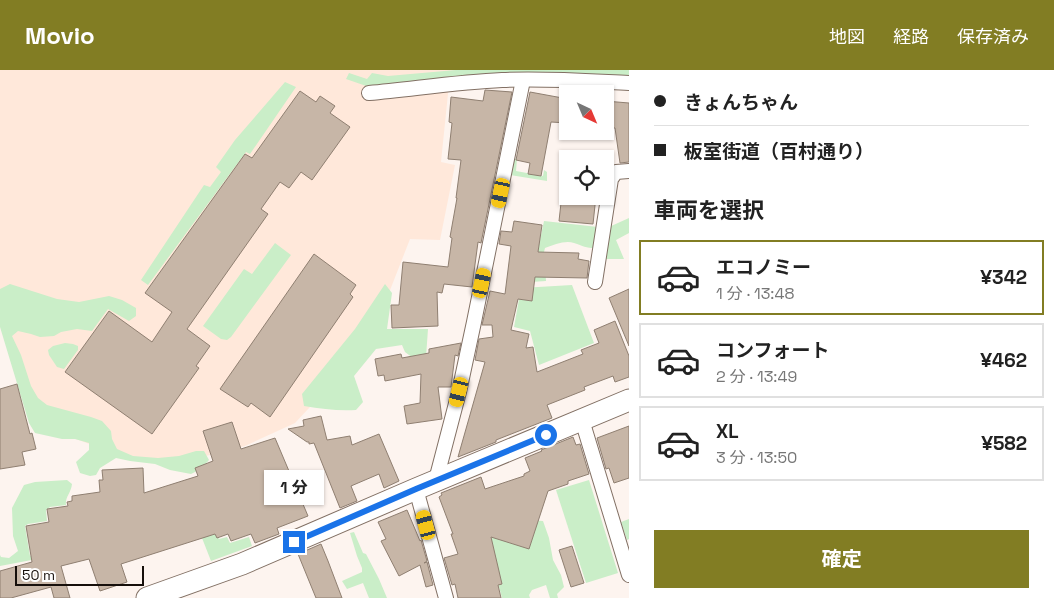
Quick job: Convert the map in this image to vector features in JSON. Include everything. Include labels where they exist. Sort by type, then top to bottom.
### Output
[{"type":"main road","points":[[147,598],[181,592],[436,480],[629,400]]},
{"type":"street","points":[[369,93],[504,80],[572,80],[629,83]]},
{"type":"street","points":[[436,480],[459,392],[523,80]]},
{"type":"street","points":[[595,282],[611,178],[616,172],[629,170]]},
{"type":"street","points":[[582,420],[629,575]]},
{"type":"street","points":[[416,489],[446,598]]},
{"type":"shaded area","points":[[0,70],[629,70],[449,84],[441,162],[455,165],[440,240],[410,239],[369,344],[295,423],[245,446],[194,459],[126,458],[34,423],[0,317]]},
{"type":"green space","points":[[456,70],[629,70],[629,79],[372,88],[346,79],[349,73],[367,79],[372,73],[388,76]]},
{"type":"green space","points":[[285,82],[296,87],[250,154],[246,152],[148,285],[141,280],[204,185],[210,187],[221,172],[216,167],[235,140]]},
{"type":"green space","points":[[513,158],[517,159],[516,171],[543,176],[544,170],[547,172],[547,181],[510,175]]},
{"type":"green space","points":[[629,218],[629,233],[616,240],[624,259],[603,259],[609,227]]},
{"type":"green space","points":[[544,221],[598,227],[595,248],[567,242],[545,248],[546,281],[531,282]]},
{"type":"green space","points":[[275,243],[291,255],[231,337],[227,340],[221,339],[203,326],[244,269],[252,274]]},
{"type":"green space","points":[[10,284],[57,299],[79,302],[109,296],[122,300],[136,308],[136,316],[129,321],[108,309],[92,331],[77,329],[61,332],[54,336],[40,337],[18,331],[12,336],[21,355],[31,386],[38,398],[47,405],[102,421],[111,431],[112,439],[117,449],[133,456],[158,458],[204,451],[209,460],[201,469],[191,474],[170,470],[155,464],[116,458],[100,468],[96,475],[90,476],[80,473],[76,462],[89,450],[89,443],[35,433],[29,423],[0,327],[0,289]]},
{"type":"green space","points":[[385,284],[392,293],[387,329],[428,329],[426,357],[413,358],[405,352],[402,345],[376,349],[354,376],[363,402],[356,410],[330,410],[304,406],[302,394],[355,329]]},
{"type":"green space","points":[[572,285],[594,343],[539,365],[530,331],[514,327],[521,288]]},
{"type":"green space","points":[[65,343],[78,346],[78,350],[64,369],[57,367],[48,350],[53,346]]},
{"type":"green space","points":[[67,480],[72,484],[66,505],[50,507],[46,510],[47,521],[25,526],[30,556],[67,549],[116,544],[0,566],[0,555],[1,557],[9,558],[18,551],[13,536],[12,508],[24,485],[35,482]]},
{"type":"green space","points":[[589,480],[618,573],[586,583],[556,490]]},
{"type":"green space","points":[[207,511],[219,539],[227,537],[230,543],[249,537],[252,546],[211,561],[202,538]]},
{"type":"green space","points":[[515,519],[543,521],[549,538],[553,560],[561,575],[564,587],[557,594],[558,598],[550,598],[546,585],[532,590],[529,595],[530,598],[502,598],[487,542]]},
{"type":"green space","points":[[629,519],[629,539],[627,540],[621,522]]},
{"type":"green space","points":[[354,532],[387,598],[369,598],[363,583],[347,589],[342,581],[362,572],[350,533]]},
{"type":"building","points":[[485,90],[512,92],[481,243],[478,242],[472,287],[444,284],[442,293],[437,292],[438,326],[392,328],[391,305],[399,305],[403,262],[448,267],[452,238],[450,237],[461,160],[448,159],[452,123],[449,122],[451,97],[483,101]]},
{"type":"building","points":[[300,91],[316,102],[320,96],[335,106],[330,113],[350,127],[312,180],[301,172],[289,188],[280,182],[261,209],[268,214],[187,329],[210,346],[196,366],[199,368],[152,434],[65,372],[109,311],[152,342],[172,312],[145,293],[245,154],[252,158]]},
{"type":"building","points":[[530,92],[559,97],[559,122],[551,122],[541,176],[528,174],[530,163],[516,160]]},
{"type":"building","points":[[614,102],[629,103],[629,162],[620,163],[615,128]]},
{"type":"building","points":[[561,205],[595,205],[593,224],[559,221]]},
{"type":"building","points":[[514,221],[542,225],[538,252],[579,253],[578,259],[589,261],[587,278],[535,277],[532,301],[518,299],[511,330],[529,334],[526,348],[533,347],[537,372],[583,354],[581,350],[599,343],[594,330],[615,321],[629,356],[629,377],[615,382],[613,376],[584,387],[585,390],[547,405],[552,418],[458,457],[485,362],[475,360],[479,339],[493,337],[492,325],[482,325],[490,291],[505,294],[511,246],[499,244],[501,231],[512,232]]},
{"type":"building","points":[[314,254],[356,285],[350,294],[353,297],[270,417],[251,403],[248,407],[220,389]]},
{"type":"building","points":[[629,289],[629,346],[609,298]]},
{"type":"building","points":[[461,343],[458,356],[455,355],[451,387],[438,387],[442,419],[407,424],[404,406],[420,403],[421,374],[385,381],[384,375],[378,376],[375,359],[401,354],[402,358],[429,353],[429,349]]},
{"type":"building","points":[[17,384],[30,434],[32,433],[36,449],[22,452],[25,465],[0,469],[0,389]]},
{"type":"building","points":[[321,416],[327,440],[350,436],[352,445],[379,434],[399,481],[384,488],[379,474],[351,486],[357,501],[340,508],[314,443],[309,444],[309,442],[288,429],[304,426],[303,420]]},
{"type":"building","points":[[232,422],[241,449],[275,438],[308,516],[277,528],[279,534],[255,543],[251,534],[231,541],[228,534],[217,538],[215,534],[121,564],[127,582],[100,591],[89,559],[61,566],[70,598],[54,598],[51,587],[11,598],[0,598],[0,571],[32,562],[26,526],[49,522],[47,509],[68,506],[67,502],[72,501],[72,496],[100,492],[99,480],[103,480],[102,470],[143,468],[144,493],[198,476],[195,468],[213,461],[203,431]]},
{"type":"building","points":[[629,426],[629,478],[614,483],[609,468],[606,469],[597,438]]},
{"type":"building","points":[[573,437],[576,445],[580,444],[589,474],[568,481],[568,484],[548,491],[529,549],[491,537],[502,584],[498,585],[501,598],[458,598],[455,584],[452,585],[444,558],[458,554],[451,534],[453,534],[439,497],[442,495],[441,493],[481,477],[485,489],[524,476],[524,474],[530,471],[525,458]]},
{"type":"building","points":[[407,510],[421,540],[427,561],[424,563],[427,562],[433,585],[426,587],[420,565],[399,576],[381,541],[386,539],[378,522]]},
{"type":"building","points":[[321,544],[342,598],[316,598],[298,554]]},
{"type":"building","points":[[572,546],[584,583],[571,587],[559,550]]},
{"type":"route","points":[[294,542],[546,435]]}]
